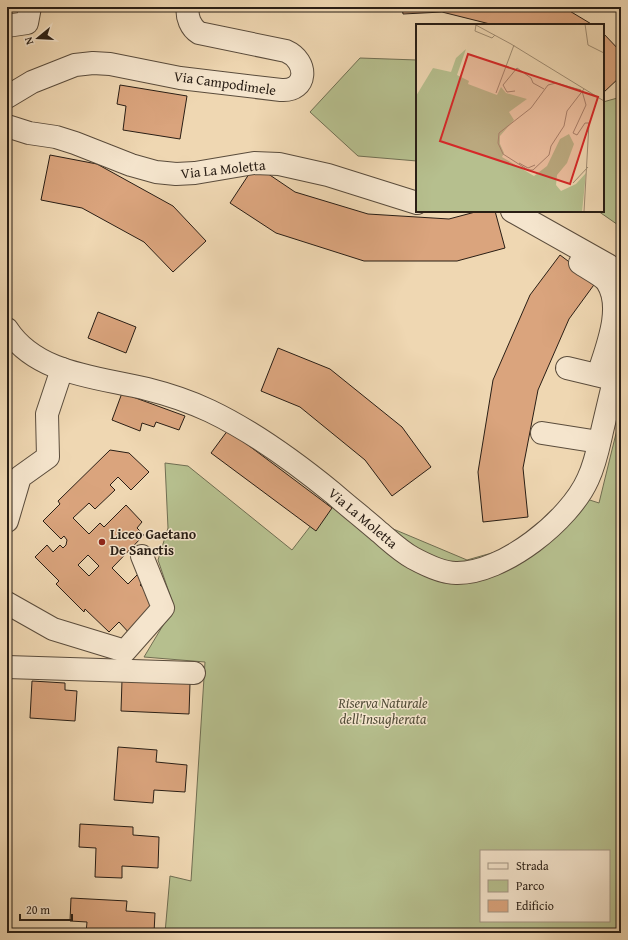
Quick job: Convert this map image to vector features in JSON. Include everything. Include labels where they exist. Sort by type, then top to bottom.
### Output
[{"type":"street","points":[[7,26],[27,23],[30,7]]},
{"type":"street","name":"Via Campodimele","points":[[7,112],[36,92],[46,78],[83,63],[110,64],[180,78],[281,90],[291,90],[302,80],[302,66],[294,56],[286,51],[199,33],[192,27],[188,16],[188,7]]},
{"type":"street","points":[[7,97],[32,82],[46,78]]},
{"type":"street","name":"Via La Moletta","points":[[7,126],[29,133],[56,137],[132,165],[156,172],[176,174],[195,173],[254,163],[273,163],[328,175],[416,203]]},
{"type":"street","points":[[514,212],[608,265],[621,275]]},
{"type":"street","points":[[567,368],[606,377],[615,309],[613,294],[607,282],[580,263]]},
{"type":"street","name":"Via La Moletta","points":[[7,329],[16,340],[33,354],[62,369],[150,389],[198,405],[217,414],[299,466],[402,551],[420,561],[449,572],[460,573],[474,570],[508,558],[519,552],[548,529],[572,506],[583,490],[593,467],[599,442],[606,377],[621,351]]},
{"type":"street","points":[[7,521],[20,477],[48,457],[47,414],[62,369]]},
{"type":"street","points":[[542,433],[599,442]]},
{"type":"street","points":[[7,604],[53,630],[125,651],[162,608],[142,556]]},
{"type":"street","points":[[7,667],[194,673]]},
{"type":"green space","points":[[360,58],[416,60],[416,161],[358,156],[310,112]]},
{"type":"green space","points":[[621,97],[621,227],[599,212],[604,212],[604,102]]},
{"type":"green space","name":"Riserva Naturale dell'Insugherata","points":[[621,413],[621,933],[165,933],[170,876],[191,881],[205,662],[144,657],[174,607],[158,560],[168,528],[165,463],[188,466],[292,550],[329,502],[467,560],[520,545],[571,494],[599,503]]},
{"type":"building","points":[[402,7],[563,7],[591,24],[490,24],[442,12],[403,14]]},
{"type":"building","points":[[604,34],[621,52],[621,76],[604,92]]},
{"type":"building","points":[[120,85],[187,96],[180,139],[123,130],[126,106],[117,104]]},
{"type":"building","points":[[50,155],[97,164],[173,206],[206,241],[173,272],[144,242],[82,208],[41,200]]},
{"type":"building","points":[[255,165],[295,192],[368,214],[449,219],[475,212],[495,212],[505,248],[457,261],[364,261],[276,233],[230,203]]},
{"type":"building","points":[[560,255],[596,282],[569,319],[538,390],[523,468],[528,517],[483,522],[478,472],[493,380],[530,295]]},
{"type":"building","points":[[98,312],[136,327],[126,353],[88,338]]},
{"type":"building","points":[[278,348],[330,369],[402,427],[431,467],[392,496],[365,460],[300,407],[261,391]]},
{"type":"building","points":[[122,393],[185,416],[179,430],[156,422],[154,427],[142,423],[140,431],[112,420]]},
{"type":"building","points":[[228,430],[332,508],[316,531],[211,453]]},
{"type":"building","name":"Liceo Gaetano De Sanctis","points":[[110,450],[129,453],[149,472],[131,490],[118,477],[110,485],[115,490],[95,509],[89,503],[73,518],[89,534],[100,523],[104,527],[126,505],[142,522],[137,528],[144,535],[112,568],[128,584],[139,573],[146,579],[140,585],[148,592],[145,595],[159,609],[132,636],[119,622],[109,632],[85,609],[84,612],[56,584],[59,581],[35,557],[47,545],[53,552],[60,545],[63,548],[66,545],[67,540],[64,536],[61,539],[43,521],[60,504],[58,501]],"holes":[[[88,555],[99,566],[89,576],[78,565]]]},
{"type":"building","points":[[122,680],[190,683],[189,714],[121,711]]},
{"type":"building","points":[[32,681],[65,683],[65,690],[77,691],[75,721],[30,718]]},
{"type":"building","points":[[118,747],[157,750],[156,762],[187,765],[185,792],[154,790],[153,803],[114,800]]},
{"type":"building","points":[[80,824],[133,827],[133,835],[159,837],[158,868],[122,866],[122,878],[95,877],[96,848],[79,847]]},
{"type":"building","points":[[71,898],[127,901],[126,911],[155,913],[154,933],[86,933],[87,922],[70,921]]},
{"type":"place","name":"Liceo Gaetano De Sanctis","points":[[102,542]]}]
